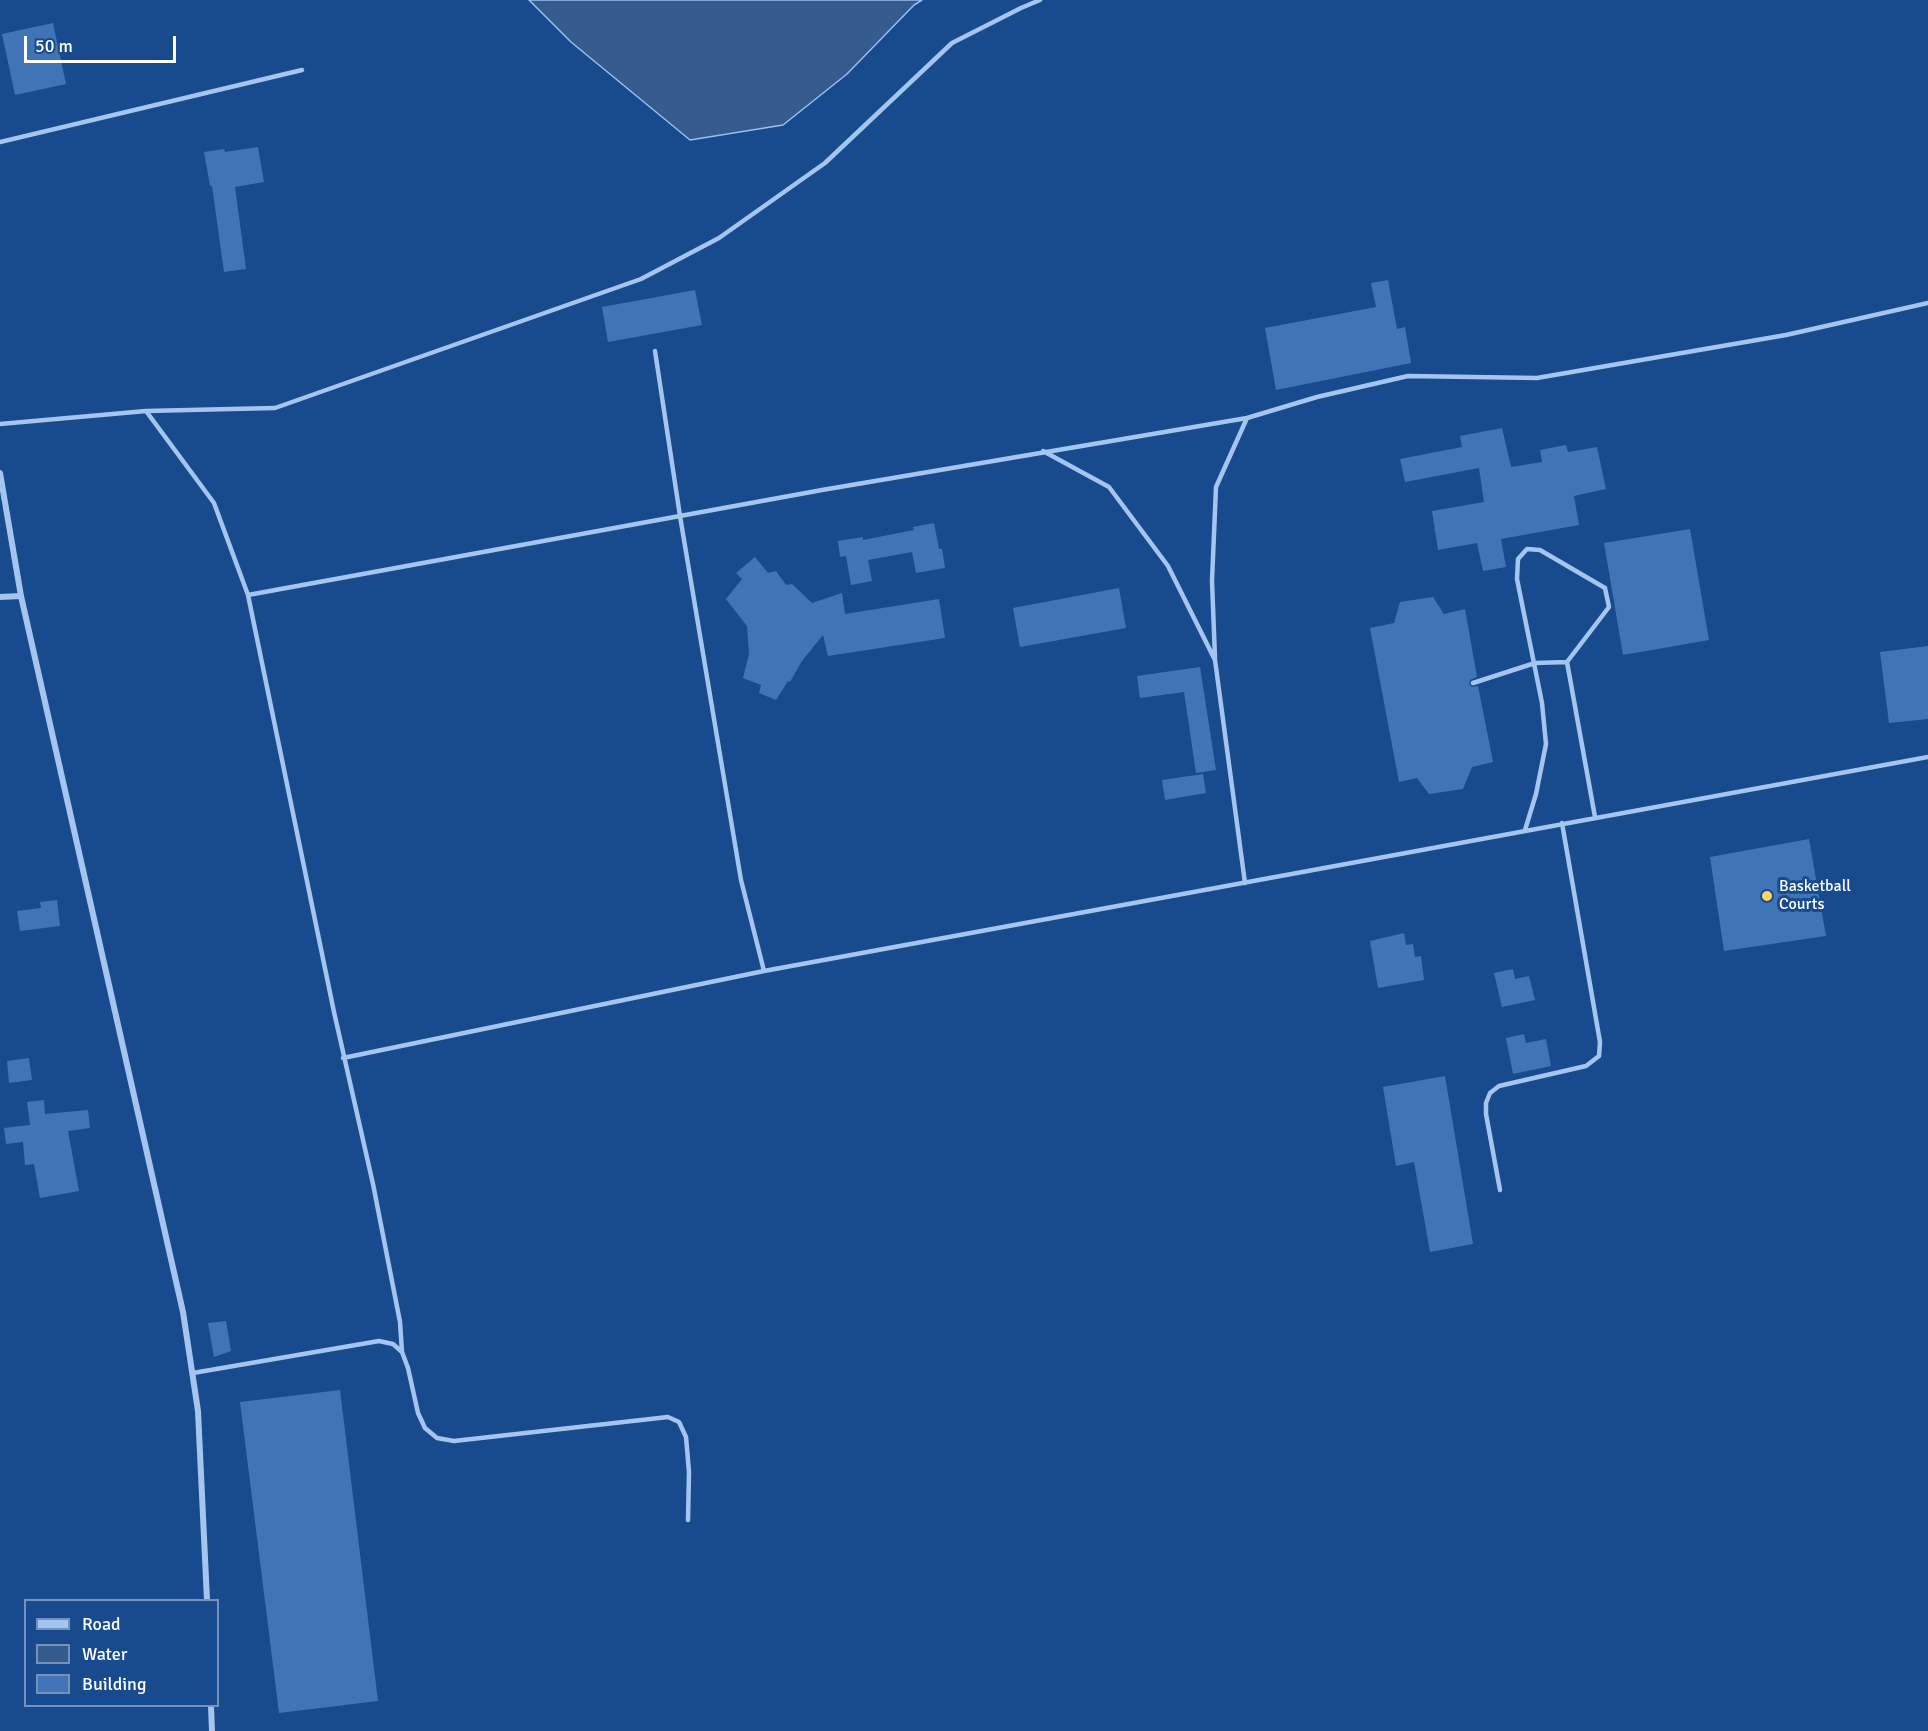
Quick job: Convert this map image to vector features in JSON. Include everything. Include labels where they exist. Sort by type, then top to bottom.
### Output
[{"type":"street","points":[[0,473],[21,596],[180,1300],[198,1412],[207,1599]]},
{"type":"street","points":[[0,597],[21,596]]},
{"type":"street","points":[[211,1707],[213,1731]]},
{"type":"lane","points":[[0,424],[146,411],[275,408],[641,279],[719,238],[825,163],[952,43],[1040,0]]},
{"type":"lane","points":[[0,142],[302,70]]},
{"type":"lane","points":[[248,595],[680,516],[1247,418],[1317,397],[1408,376],[1537,378],[1786,335],[1928,303]]},
{"type":"lane","points":[[655,351],[680,516],[741,880],[764,971]]},
{"type":"lane","points":[[146,411],[214,503],[248,595],[343,1058],[373,1184],[400,1322],[402,1352],[418,1413],[425,1428],[437,1438],[454,1441],[668,1417],[679,1422],[686,1437],[689,1472],[688,1520]]},
{"type":"lane","points":[[1245,883],[1215,660],[1212,581],[1216,487],[1247,418]]},
{"type":"lane","points":[[1044,452],[1109,487],[1168,566],[1215,660]]},
{"type":"lane","points":[[1524,830],[1536,794],[1546,744],[1535,663],[1517,579],[1518,559],[1527,549],[1540,550],[1605,588],[1609,607],[1567,662],[1595,817]]},
{"type":"lane","points":[[1473,683],[1535,663],[1567,662]]},
{"type":"lane","points":[[343,1058],[764,971],[1928,757]]},
{"type":"lane","points":[[1500,1190],[1486,1114],[1486,1103],[1490,1093],[1499,1086],[1586,1066],[1599,1056],[1600,1042],[1562,824]]},
{"type":"lane","points":[[193,1373],[379,1341],[393,1344],[402,1352]]},
{"type":"water","points":[[529,0],[922,0],[914,5],[847,74],[783,125],[690,140],[571,42]]},
{"type":"building","points":[[53,23],[66,84],[15,95],[2,34]]},
{"type":"building","points":[[258,147],[264,182],[235,187],[246,269],[224,272],[212,186],[210,186],[204,152],[224,149],[225,152]]},
{"type":"building","points":[[1388,280],[1397,329],[1405,327],[1411,363],[1276,390],[1265,328],[1376,307],[1371,283]]},
{"type":"building","points":[[695,290],[702,325],[608,342],[602,307]]},
{"type":"building","points":[[1502,428],[1511,467],[1542,462],[1540,450],[1566,445],[1568,452],[1597,447],[1606,489],[1574,496],[1579,525],[1501,539],[1506,567],[1483,571],[1477,543],[1438,550],[1432,511],[1484,502],[1479,468],[1405,482],[1400,459],[1462,447],[1460,436]]},
{"type":"building","points":[[934,523],[945,568],[916,573],[912,552],[868,560],[872,581],[851,585],[846,556],[840,557],[838,541],[863,537],[863,540],[914,530],[913,527]]},
{"type":"building","points":[[1690,529],[1709,640],[1623,655],[1604,543]]},
{"type":"building","points":[[755,557],[768,573],[776,571],[786,585],[792,584],[812,603],[842,593],[845,614],[939,599],[945,638],[828,656],[823,635],[776,700],[759,693],[761,685],[743,678],[749,654],[747,626],[726,599],[742,579],[736,573]]},
{"type":"building","points":[[1119,588],[1126,628],[1020,647],[1013,608]]},
{"type":"building","points":[[1433,597],[1444,614],[1465,609],[1477,677],[1470,680],[1469,684],[1472,687],[1478,686],[1493,762],[1472,767],[1463,789],[1429,794],[1417,778],[1399,782],[1370,628],[1394,623],[1400,602]]},
{"type":"building","points":[[1928,646],[1928,719],[1889,723],[1880,652]]},
{"type":"building","points":[[1200,667],[1216,770],[1196,773],[1184,692],[1140,698],[1137,676]]},
{"type":"building","points":[[1203,774],[1206,793],[1165,800],[1162,780]]},
{"type":"building","name":"Basketball Courts","points":[[1809,839],[1826,936],[1724,951],[1710,857]]},
{"type":"building","points":[[57,900],[60,926],[20,931],[17,911],[41,908],[40,902]]},
{"type":"building","points":[[1404,933],[1406,945],[1413,944],[1415,957],[1421,956],[1424,980],[1378,988],[1370,941]]},
{"type":"building","points":[[1513,969],[1515,979],[1529,976],[1535,1000],[1502,1007],[1494,973]]},
{"type":"building","points":[[1524,1034],[1526,1043],[1546,1039],[1551,1066],[1513,1074],[1506,1038]]},
{"type":"building","points":[[29,1058],[32,1080],[9,1083],[7,1061]]},
{"type":"building","points":[[1445,1076],[1473,1244],[1430,1252],[1414,1162],[1396,1166],[1383,1087]]},
{"type":"building","points":[[44,1100],[45,1114],[88,1110],[90,1128],[68,1131],[79,1191],[40,1198],[34,1164],[25,1165],[23,1142],[6,1144],[4,1128],[30,1125],[27,1102]]},
{"type":"building","points":[[226,1321],[231,1351],[214,1357],[208,1323]]},
{"type":"building","points":[[340,1390],[378,1701],[279,1713],[240,1402]]},
{"type":"place","name":"Basketball Courts","points":[[1767,896]]}]
